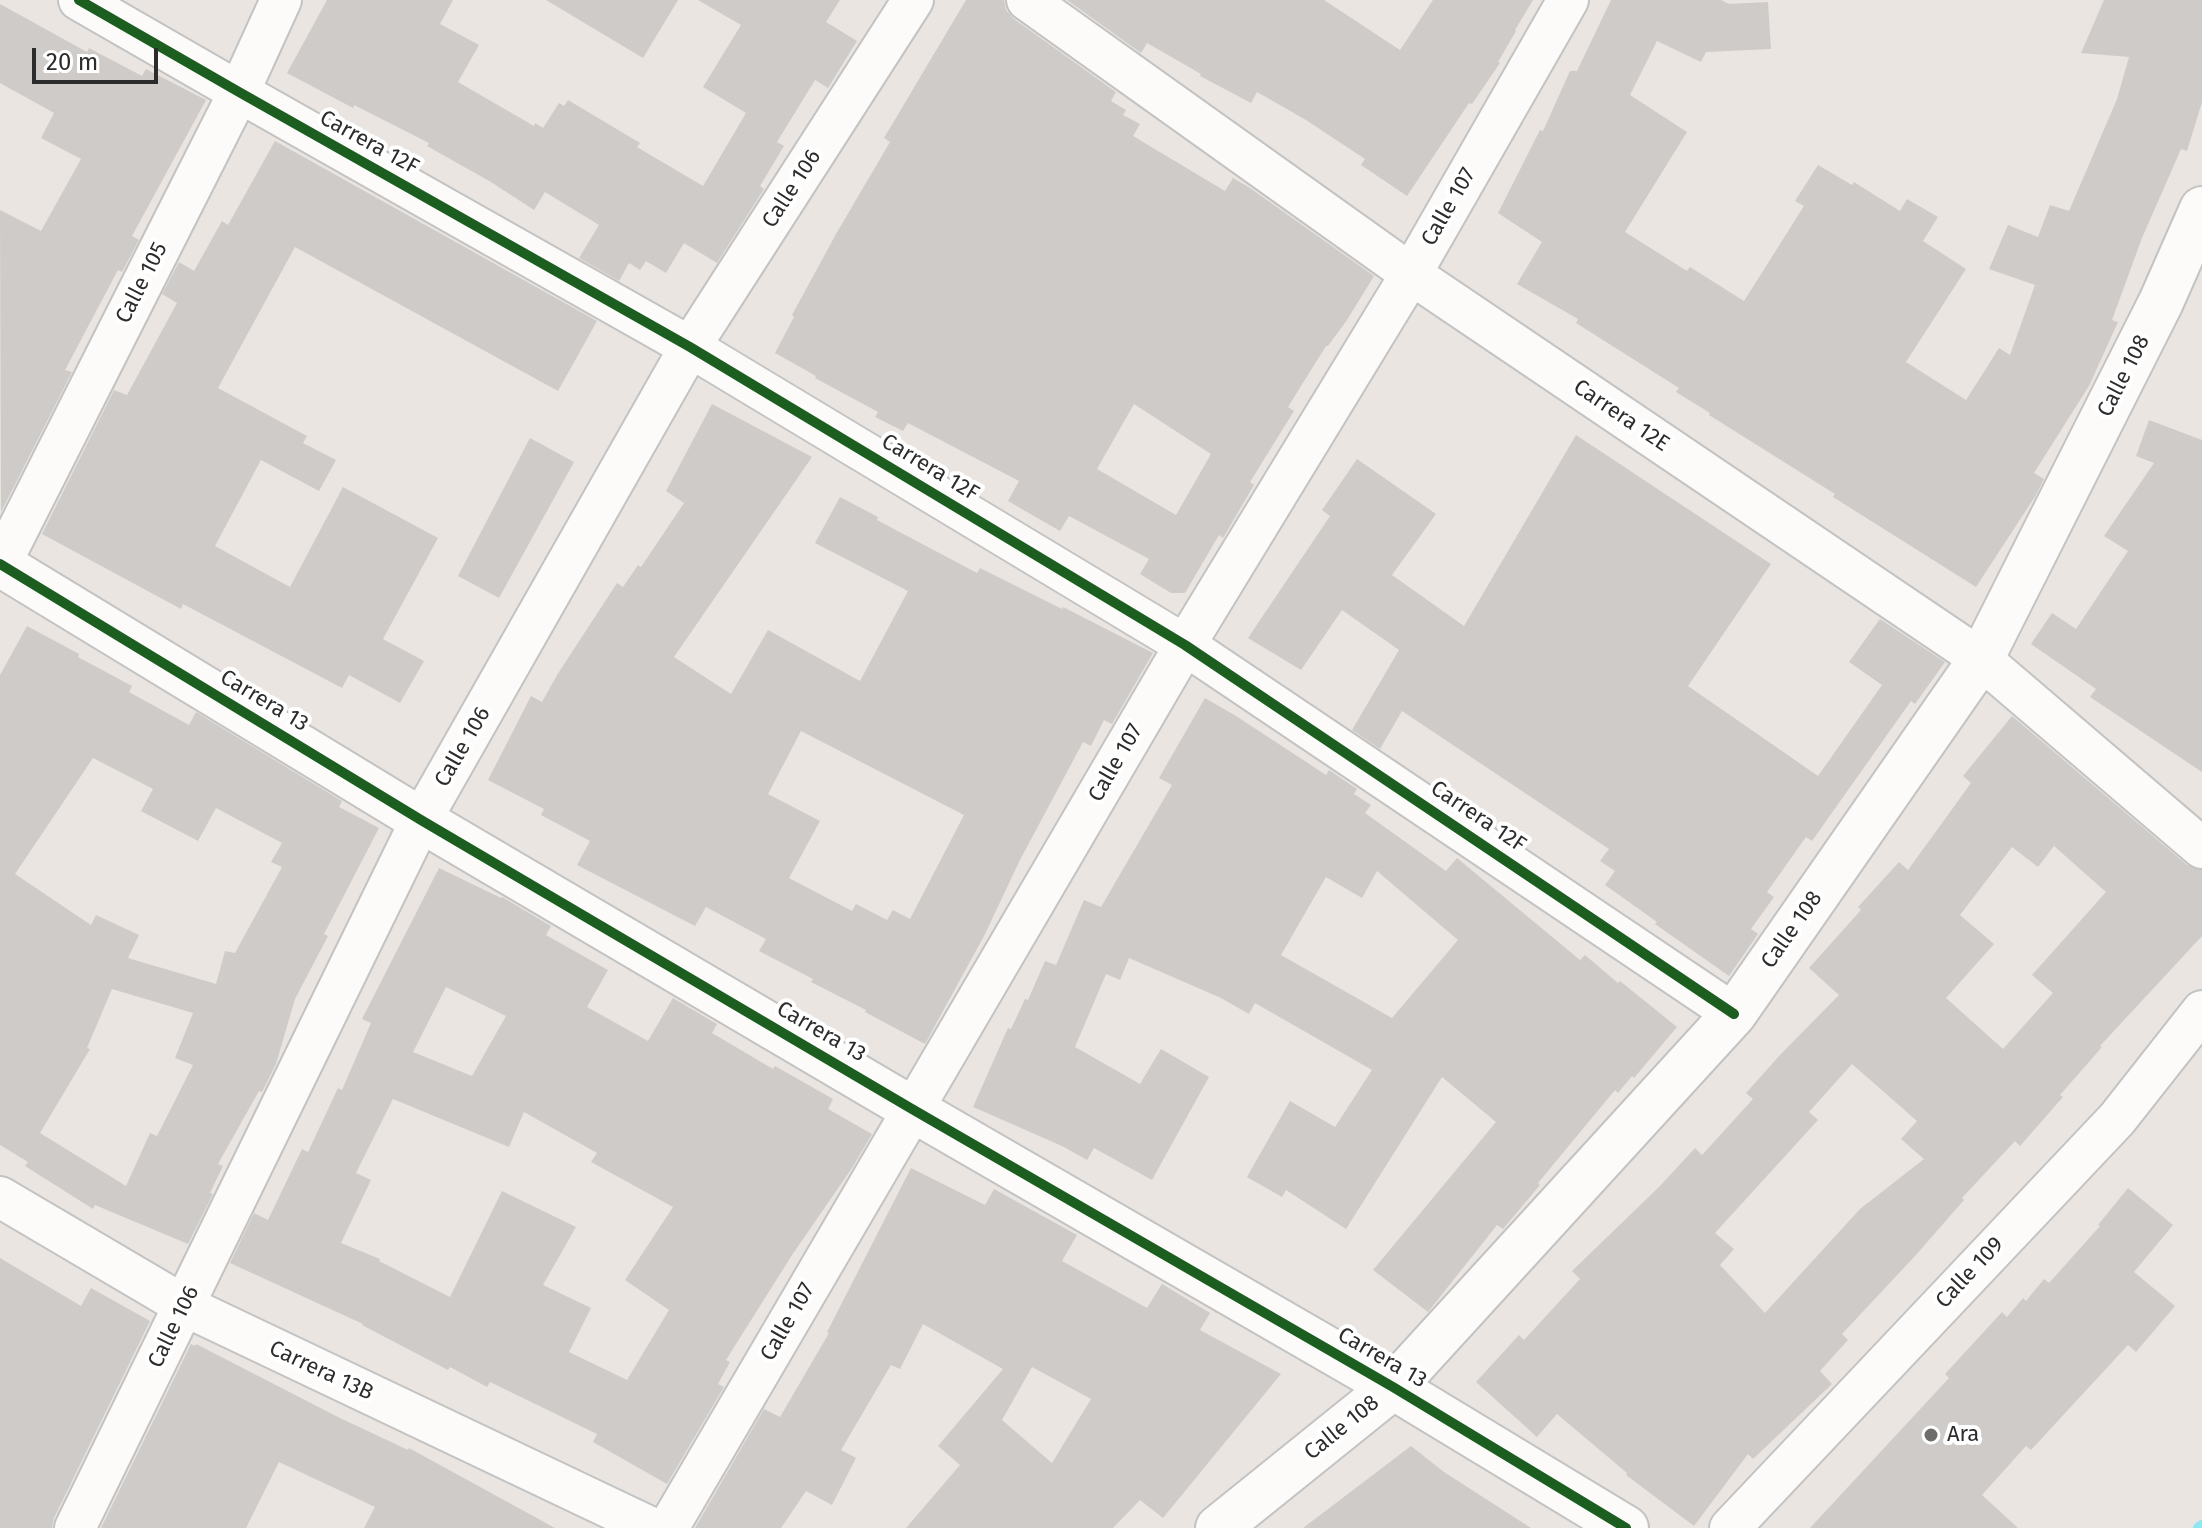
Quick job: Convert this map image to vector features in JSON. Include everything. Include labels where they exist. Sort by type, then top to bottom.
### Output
[{"type":"street","name":"Carrera 12F","points":[[79,0],[690,347],[1185,645],[1734,1014]]},
{"type":"street","name":"Calle 105","points":[[0,565],[239,92],[281,0]]},
{"type":"street","name":"Calle 106","points":[[75,1528],[421,820],[690,347],[913,0]]},
{"type":"street","name":"Carrera 12E","points":[[1027,0],[1411,274],[1981,659],[2202,848]]},
{"type":"street","name":"Calle 107","points":[[668,1528],[1185,645],[1411,274],[1568,0]]},
{"type":"street","name":"Calle 108","points":[[1218,1528],[1393,1387],[1734,1014],[1981,659],[2161,302],[2202,209]]},
{"type":"street","name":"Carrera 13","points":[[0,565],[421,820],[1393,1387],[1626,1528]]},
{"type":"street","name":"Calle 109","points":[[1730,1528],[2117,1119],[2202,1011]]},
{"type":"street","name":"Carrera 13B","points":[[0,1197],[185,1306],[652,1528]]},
{"type":"building","points":[[327,0],[453,0],[440,24],[479,45],[458,82],[534,126],[535,123],[543,128],[559,103],[564,106],[568,100],[640,143],[637,147],[703,186],[746,113],[703,87],[741,25],[698,0],[840,0],[826,22],[857,41],[828,88],[815,80],[777,142],[784,146],[760,186],[764,189],[717,263],[684,243],[666,273],[646,261],[640,270],[629,263],[619,281],[579,258],[599,225],[545,192],[534,210],[427,146],[429,143],[287,73]]},
{"type":"building","points":[[546,0],[678,0],[643,58]]},
{"type":"building","points":[[966,0],[1004,0],[1006,10],[1014,19],[1116,92],[1111,101],[1126,110],[1123,115],[1140,124],[1133,136],[1225,191],[1233,178],[1374,276],[1288,407],[1294,411],[1250,482],[1254,485],[1223,538],[1219,535],[1185,593],[1171,593],[1140,574],[1149,559],[1069,516],[1060,531],[1008,501],[1019,481],[908,423],[903,431],[875,417],[878,412],[775,353],[836,234],[890,142],[884,138]],"holes":[[[1134,404],[1211,454],[1176,515],[1097,469]]]},
{"type":"building","points":[[1067,0],[1324,0],[1400,50],[1433,0],[1533,0],[1500,63],[1472,104],[1469,103],[1407,196],[1361,165],[1365,159],[1306,120],[1257,92],[1251,103],[1147,43],[1141,53]]},
{"type":"building","points":[[1611,0],[1721,0],[1729,4],[1768,2],[1771,49],[1706,52],[1701,62],[1657,41],[1630,95],[1687,132],[1625,232],[1687,271],[1690,267],[1744,301],[1804,206],[1795,201],[1818,165],[1852,185],[1854,182],[1900,211],[1907,199],[1938,217],[1923,241],[1966,269],[1906,362],[1966,400],[1999,348],[2010,355],[2035,285],[1989,269],[2008,225],[2038,237],[2050,205],[2069,211],[2117,99],[2129,57],[2081,53],[2104,0],[2202,0],[2202,102],[2187,151],[2181,149],[2142,238],[2112,320],[2118,322],[2089,386],[2034,473],[2044,479],[1976,587],[1709,415],[1676,392],[1679,388],[1576,323],[1578,319],[1517,284],[1542,242],[1498,213],[1540,130],[1543,131],[1570,71],[1577,71]]},
{"type":"building","points":[[0,4],[87,52],[89,48],[142,76],[146,69],[206,100],[132,236],[139,240],[122,272],[118,270],[65,370],[72,372],[1,512],[0,210],[41,231],[81,159],[41,138],[54,113],[0,83]]},
{"type":"building","points":[[275,141],[597,321],[558,391],[295,247],[218,388],[307,436],[303,443],[336,460],[319,491],[261,460],[215,546],[290,587],[343,487],[438,538],[383,639],[424,661],[400,703],[349,675],[342,688],[183,604],[181,609],[42,534],[114,390],[127,395],[177,303],[162,294],[179,262],[194,271],[222,221],[228,225]]},
{"type":"building","points":[[712,404],[812,457],[674,657],[731,694],[768,630],[860,681],[908,591],[815,543],[840,497],[977,573],[980,568],[1153,653],[1112,724],[1104,720],[1091,746],[1083,742],[925,1044],[759,951],[766,939],[706,907],[695,926],[577,865],[590,841],[541,815],[544,809],[488,780],[531,696],[542,702],[617,583],[623,587],[638,565],[641,567],[684,503],[666,491]],"holes":[[[801,731],[964,815],[910,919],[893,910],[887,920],[856,904],[852,911],[789,878],[820,821],[768,794]]]},
{"type":"building","points":[[2149,420],[2202,440],[2202,772],[2090,697],[2096,689],[2031,644],[2052,613],[2076,629],[2128,551],[2104,536],[2154,463],[2136,456]]},
{"type":"building","points":[[1576,435],[1771,564],[1688,686],[1818,776],[1882,685],[1849,662],[1880,619],[1945,662],[1915,704],[1911,701],[1812,841],[1806,837],[1767,892],[1774,897],[1751,929],[1758,934],[1729,976],[1605,885],[1615,871],[1600,861],[1609,849],[1402,711],[1380,749],[1352,730],[1399,650],[1342,610],[1301,670],[1248,638],[1330,516],[1322,510],[1357,459],[1436,514],[1392,575],[1464,626]]},
{"type":"building","points":[[530,438],[574,462],[499,598],[458,576]]},
{"type":"building","points":[[27,626],[132,686],[129,692],[189,725],[196,712],[342,801],[339,807],[379,828],[324,934],[328,936],[295,999],[276,1064],[218,1164],[223,1166],[210,1193],[213,1194],[188,1244],[95,1205],[93,1209],[25,1166],[28,1162],[0,1145],[0,675]],"holes":[[[93,758],[153,789],[141,811],[198,841],[216,808],[282,843],[271,862],[282,867],[235,953],[225,951],[216,984],[128,958],[139,935],[96,915],[91,925],[15,874]],[[112,989],[193,1013],[175,1058],[193,1065],[157,1136],[150,1133],[126,1186],[40,1133],[90,1049],[87,1048]]]},
{"type":"building","points":[[1205,698],[1326,775],[1329,770],[1357,789],[1354,794],[1371,805],[1365,813],[1446,871],[1457,858],[1580,960],[1585,955],[1677,1027],[1634,1078],[1632,1076],[1618,1093],[1615,1090],[1503,1229],[1497,1225],[1428,1312],[1373,1270],[1496,1122],[1442,1077],[1346,1229],[1286,1190],[1282,1197],[1247,1177],[1290,1101],[1335,1127],[1372,1070],[1255,1003],[1249,1014],[1221,998],[1129,958],[1120,980],[1106,974],[1075,1047],[1140,1084],[1161,1049],[1209,1077],[1152,1180],[1094,1148],[1087,1160],[973,1107],[1008,1028],[1011,1029],[1025,999],[1028,1000],[1045,961],[1056,965],[1084,900],[1101,907],[1172,785],[1159,778]],"holes":[[[1377,871],[1458,940],[1392,1018],[1281,955],[1326,877],[1362,898]]]},
{"type":"building","points":[[2012,716],[2187,865],[2202,870],[2202,936],[2100,1046],[2060,1095],[2063,1097],[2020,1146],[2015,1141],[1842,1334],[1848,1340],[1820,1371],[1832,1384],[1753,1459],[1748,1454],[1694,1526],[1626,1475],[1557,1414],[1537,1437],[1476,1382],[1519,1335],[1524,1340],[1580,1279],[1572,1271],[1695,1148],[1702,1155],[1753,1099],[1746,1093],[1839,995],[1809,968],[1899,862],[1908,870],[1971,783],[1963,776]],"holes":[[[2054,846],[2106,892],[2032,975],[2053,993],[2003,1049],[1946,998],[1994,944],[1960,915],[2012,847],[2038,867]],[[1852,1064],[1917,1121],[1901,1139],[1924,1159],[1860,1209],[1765,1313],[1720,1265],[1734,1249],[1715,1233],[1818,1120],[1809,1112]]]},
{"type":"building","points":[[439,868],[502,897],[551,926],[546,935],[608,970],[587,1007],[648,1041],[673,998],[717,1024],[712,1033],[833,1099],[828,1109],[872,1134],[726,1360],[730,1362],[718,1384],[724,1387],[667,1484],[593,1442],[597,1434],[490,1382],[487,1387],[450,1367],[448,1370],[363,1324],[230,1263],[254,1213],[268,1220],[302,1149],[308,1152],[338,1088],[342,1090],[371,1023],[362,1019]],"holes":[[[446,987],[506,1016],[472,1076],[413,1052]],[[393,1099],[509,1147],[524,1112],[597,1153],[591,1162],[673,1207],[625,1280],[669,1310],[627,1380],[569,1352],[591,1308],[543,1285],[576,1227],[502,1191],[450,1297],[380,1259],[341,1243],[371,1180],[356,1173]]]},
{"type":"building","points":[[911,1168],[985,1205],[994,1189],[1077,1235],[1062,1261],[1147,1308],[1162,1284],[1210,1313],[1200,1330],[1281,1374],[1163,1518],[1140,1500],[1113,1528],[906,1528],[960,1465],[938,1446],[1003,1369],[923,1324],[900,1369],[891,1365],[841,1450],[856,1458],[832,1505],[806,1491],[781,1528],[695,1528],[764,1409],[780,1417]],"holes":[[[1032,1367],[1091,1399],[1052,1463],[1002,1420]]]},
{"type":"building","points":[[2128,1188],[2173,1225],[2134,1272],[2175,1306],[2136,1352],[2128,1345],[2031,1450],[2026,1446],[1982,1495],[2018,1528],[1810,1528],[1949,1378],[1945,1374],[2002,1312],[2007,1317],[2023,1298],[2026,1301],[2044,1279],[2049,1283],[2100,1226]]},
{"type":"building","points":[[0,1258],[81,1306],[91,1288],[150,1321],[54,1518],[52,1528],[0,1528]]},
{"type":"building","points":[[191,1344],[338,1417],[409,1448],[555,1528],[364,1528],[375,1507],[279,1462],[246,1528],[101,1528]]},
{"type":"building","points":[[1411,1446],[1444,1472],[1531,1528],[1303,1528]]},
{"type":"cycle path","points":[[79,0],[690,347],[1185,645],[1734,1014]]},
{"type":"cycle path","points":[[0,564],[421,820],[1393,1387],[1626,1528]]},
{"type":"place","name":"Ara","points":[[1931,1435]]}]
